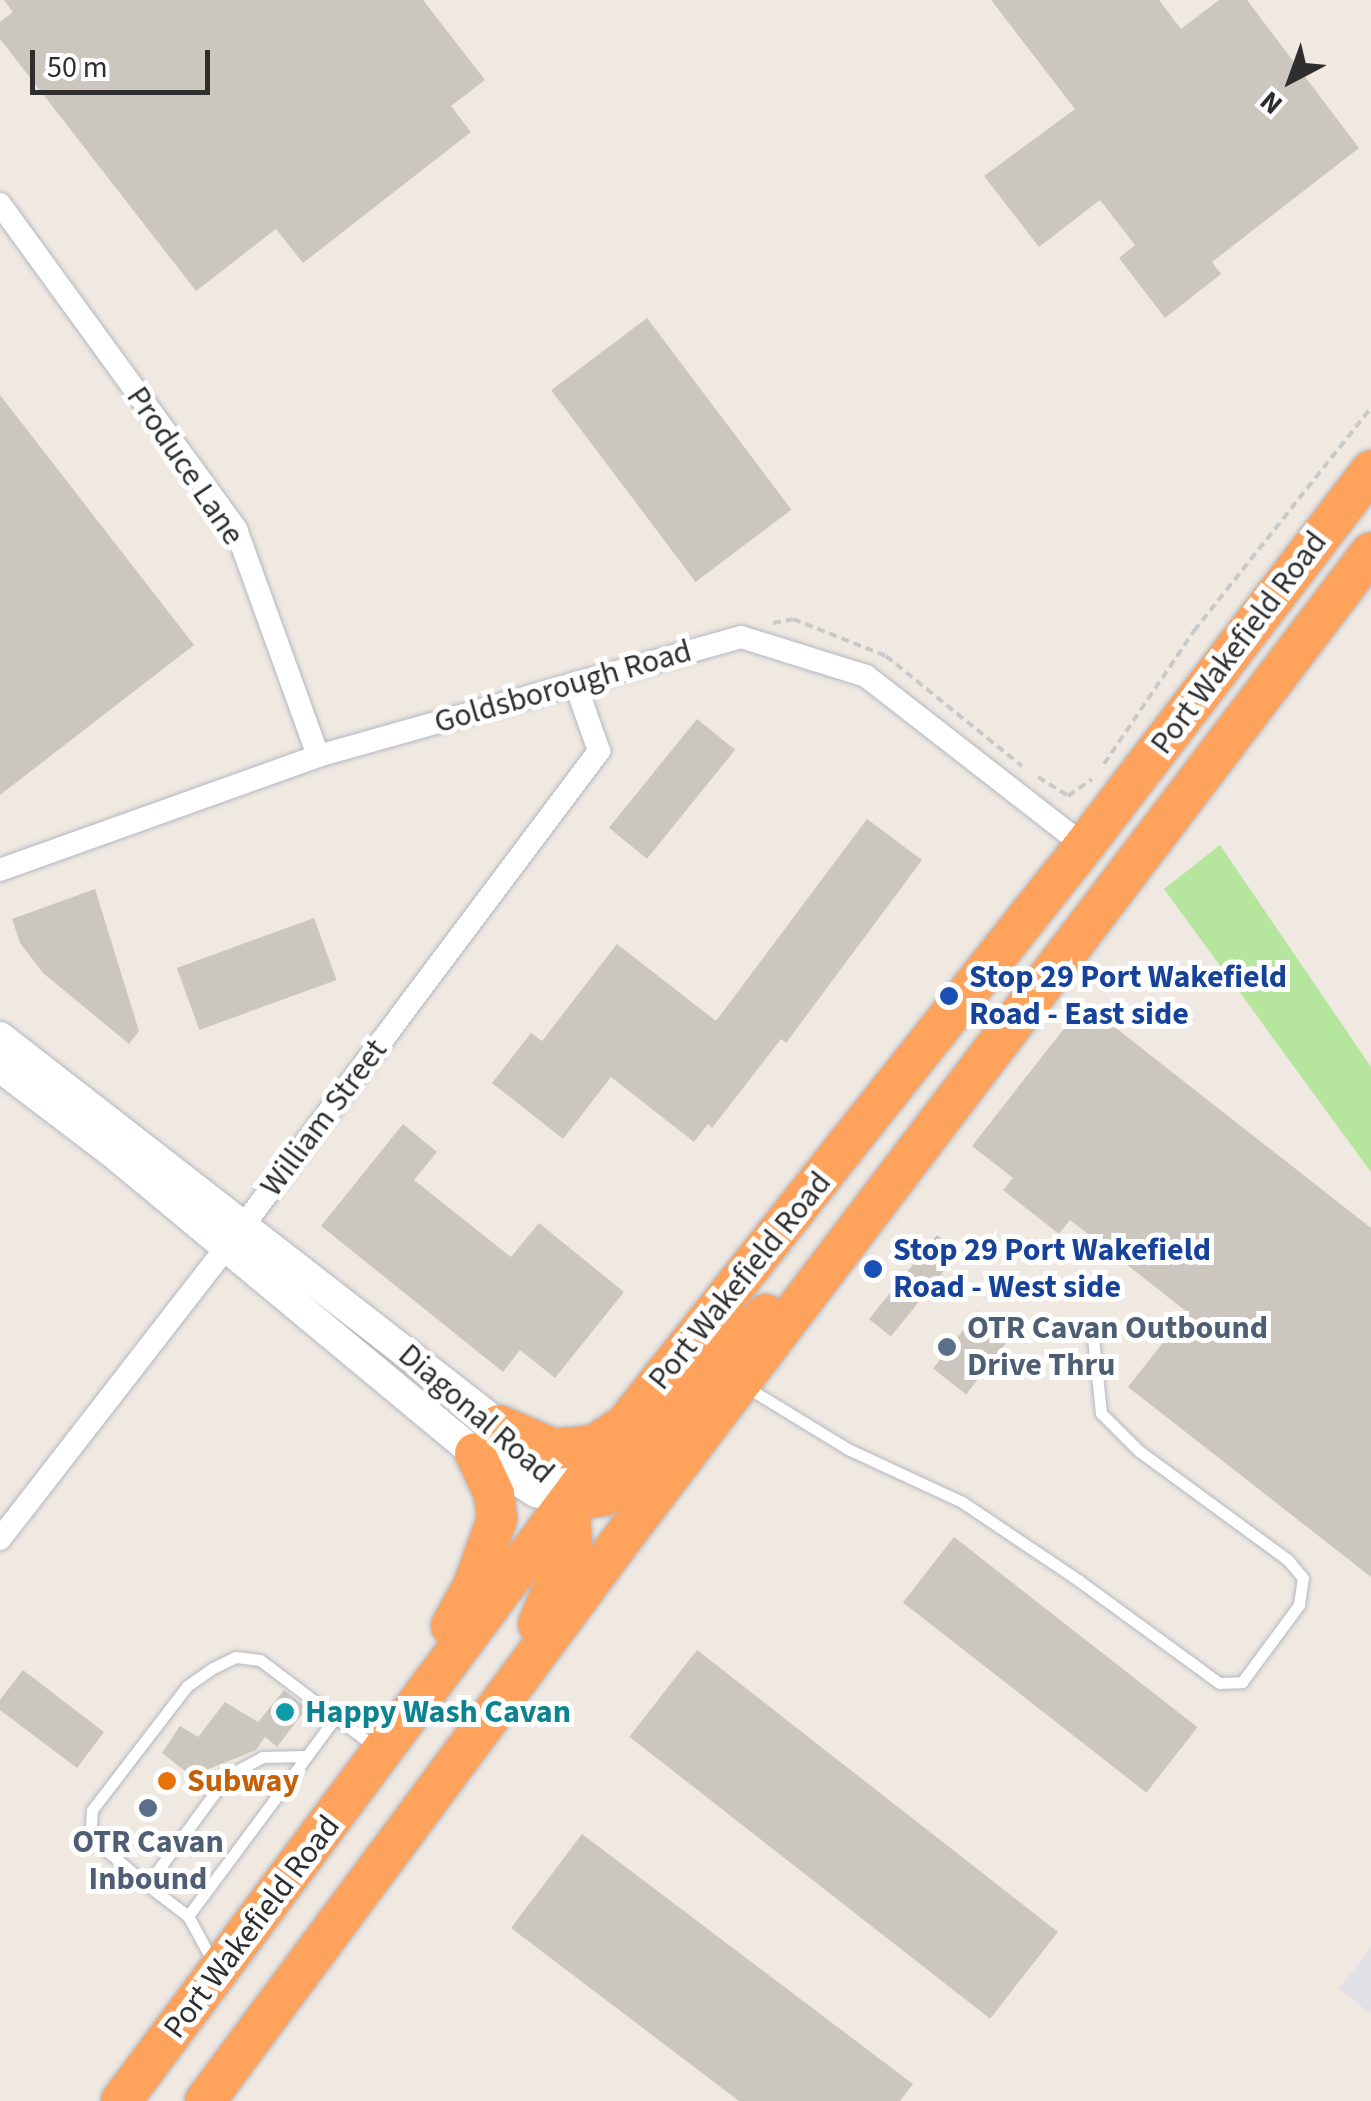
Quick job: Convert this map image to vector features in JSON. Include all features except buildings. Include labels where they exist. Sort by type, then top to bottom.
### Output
[{"type":"highway","name":"Port Wakefield Road","points":[[121,2101],[624,1426],[1084,846],[1371,470]]},
{"type":"highway","points":[[1326,528],[1343,534],[1371,513]]},
{"type":"highway","name":"Port Wakefield Road","points":[[205,2101],[501,1700],[1371,552]]},
{"type":"highway","points":[[501,1700],[555,1588],[572,1541],[569,1500],[603,1496],[628,1480],[712,1368],[868,1213]]},
{"type":"highway","points":[[383,1753],[474,1586],[488,1549],[497,1507],[487,1439],[554,1450],[594,1445],[624,1426]]},
{"type":"highway","points":[[152,2060],[217,2012],[230,2014],[253,2038]]},
{"type":"street","name":"Produce Lane","points":[[0,204],[236,529],[318,756]]},
{"type":"street","name":"Goldsborough Road","points":[[0,870],[318,756],[741,637]]},
{"type":"street","points":[[741,637],[866,676],[1084,846]]},
{"type":"street","name":"William Street","points":[[0,1539],[235,1236],[600,751],[575,683]]},
{"type":"street","name":"Diagonal Road","points":[[0,1037],[235,1236],[487,1439],[558,1480],[569,1500]]},
{"type":"street","name":"Diagonal Road","points":[[0,1067],[235,1236]]},
{"type":"lane","points":[[740,1383],[848,1448],[962,1502],[1218,1682],[1242,1682],[1299,1605],[1303,1578],[1288,1560],[1140,1451],[1102,1413],[1092,1327]]},
{"type":"lane","points":[[219,1973],[188,1916],[103,1849],[95,1839],[90,1816],[186,1686],[236,1657],[260,1660],[383,1753]]},
{"type":"lane","points":[[188,1916],[334,1718]]},
{"type":"lane","points":[[146,1885],[227,1776],[262,1757],[307,1756]]},
{"type":"path","points":[[1102,766],[1194,631],[1371,408]]},
{"type":"path","points":[[741,637],[794,618],[840,636],[886,656],[1056,792],[1068,796],[1094,778]]},
{"type":"shaded area","points":[[1371,1947],[1371,2014],[1339,1989]]},
{"type":"green space","points":[[1220,845],[1371,1067],[1371,1172],[1164,889]]},
{"type":"place","name":"Stop 29 Port Wakefield Road - East side","points":[[949,996]]},
{"type":"place","name":"Stop 29 Port Wakefield Road - West side","points":[[873,1269]]},
{"type":"place","name":"OTR Cavan Outbound Drive Thru","points":[[947,1347]]},
{"type":"place","name":"Happy Wash Cavan","points":[[285,1712]]},
{"type":"place","name":"Subway","points":[[167,1781]]},
{"type":"place","name":"OTR Cavan Inbound","points":[[148,1808]]}]
